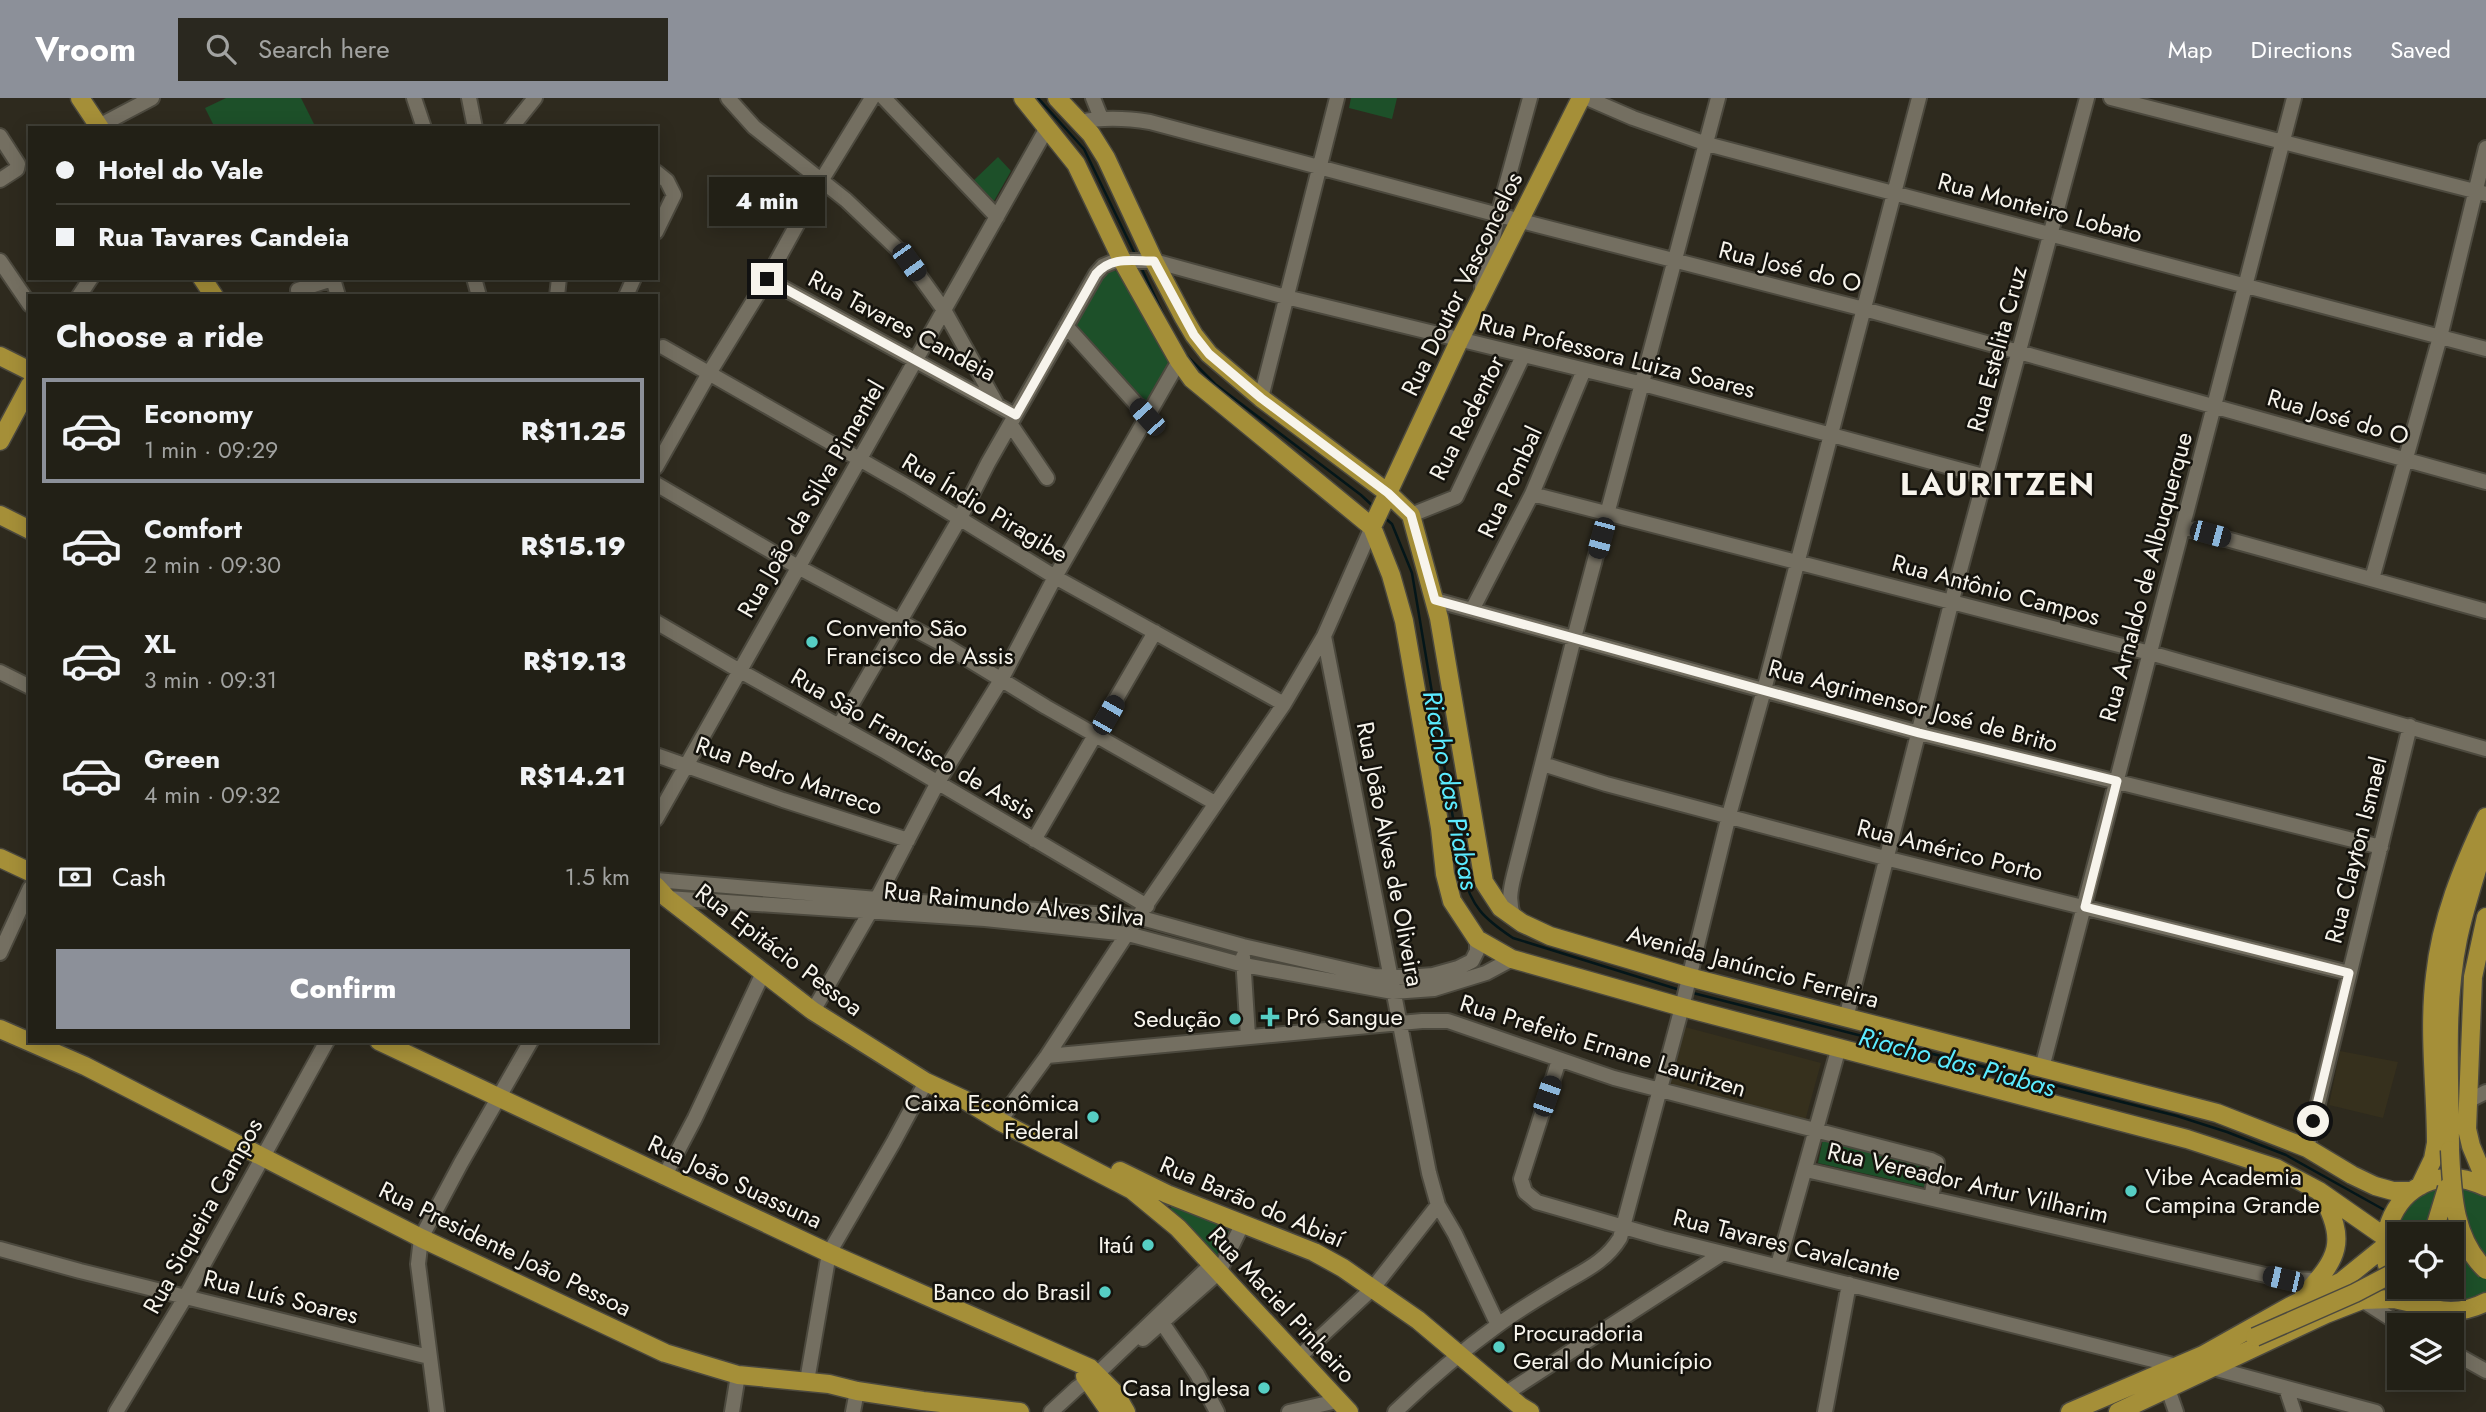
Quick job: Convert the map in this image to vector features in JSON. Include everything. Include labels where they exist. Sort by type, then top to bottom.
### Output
[{"type":"main road","points":[[80,98],[99,126]]},
{"type":"main road","points":[[1023,98],[1076,164],[1122,260],[1178,361],[1192,379],[1373,525],[1404,621],[1451,901],[1477,939],[1512,959],[1682,1007],[2187,1139],[2276,1168],[2319,1191],[2385,1242]]},
{"type":"main road","points":[[1057,98],[1080,122],[1107,158],[1154,261],[1194,335],[1209,354],[1411,515]]},
{"type":"main road","name":"Rua Doutor Vasconcelos","points":[[1373,525],[1478,302],[1581,98]]},
{"type":"main road","points":[[0,356],[28,370]]},
{"type":"main road","points":[[0,441],[28,389]]},
{"type":"main road","name":"Avenida Janúncio Ferreira","points":[[1411,515],[1435,600],[1483,882],[1501,908],[1514,918],[1550,936],[1689,977],[2217,1114],[2307,1148],[2375,1186],[2393,1191],[2416,1188]]},
{"type":"main road","points":[[0,516],[28,529]]},
{"type":"main road","points":[[2426,1306],[2412,1299],[2400,1288],[2389,1268],[2385,1242],[2391,1215],[2397,1205],[2416,1188],[2432,1158],[2436,1143],[2434,1004],[2437,962],[2452,895],[2486,817]]},
{"type":"main road","points":[[2486,839],[2456,954],[2451,1010],[2450,1150],[2452,1191],[2458,1221],[2474,1256],[2486,1270]]},
{"type":"main road","points":[[0,858],[28,871]]},
{"type":"main road","name":"Rua Epitácio Pessoa","points":[[660,892],[813,1012],[926,1082],[1002,1118]]},
{"type":"main road","points":[[2486,917],[2468,1101],[2469,1139],[2486,1182]]},
{"type":"main road","name":"Rua Presidente João Pessoa","points":[[0,1029],[28,1041]]},
{"type":"main road","name":"Rua Presidente João Pessoa","points":[[32,1043],[85,1066],[421,1238],[665,1353],[738,1375],[807,1381],[922,1406],[1020,1412]]},
{"type":"main road","name":"Rua João Suassuna","points":[[383,1043],[664,1177],[1074,1363],[1093,1378]]},
{"type":"main road","name":"Rua Barão do Abiaí","points":[[1002,1118],[1167,1194],[1314,1252],[1373,1288],[1418,1320],[1530,1412]]},
{"type":"main road","name":"Rua Maciel Pinheiro","points":[[1002,1118],[1132,1190],[1178,1228],[1343,1406]]},
{"type":"main road","points":[[2436,1222],[2446,1189],[2450,1150]]},
{"type":"main road","points":[[2416,1188],[2447,1177],[2474,1181],[2486,1187]]},
{"type":"main road","points":[[2298,1302],[2328,1269],[2336,1240],[2336,1225],[2319,1191]]},
{"type":"main road","points":[[2118,1412],[2168,1389],[2298,1302],[2342,1281],[2385,1242]]},
{"type":"main road","points":[[2208,1361],[2387,1276]]},
{"type":"main road","points":[[2070,1412],[2177,1366],[2208,1361],[2362,1300],[2395,1299],[2445,1311],[2465,1311],[2485,1304]]},
{"type":"main road","points":[[1093,1378],[1110,1412]]},
{"type":"main road","points":[[1093,1378],[1115,1393],[1126,1412]]},
{"type":"street","points":[[102,126],[152,98]]},
{"type":"street","points":[[414,98],[423,126]]},
{"type":"street","points":[[470,98],[475,126]]},
{"type":"street","points":[[513,126],[535,98]]},
{"type":"street","points":[[728,98],[754,127],[846,200],[905,256],[944,310],[996,403]]},
{"type":"street","points":[[658,463],[872,98]]},
{"type":"street","points":[[884,98],[997,217]]},
{"type":"street","points":[[1093,98],[1101,118]]},
{"type":"street","points":[[1261,398],[1336,98]]},
{"type":"street","points":[[1478,302],[1498,215],[1530,98]]},
{"type":"street","name":"Rua Monteiro Lobato","points":[[1587,98],[1633,118],[1707,144],[2486,349]]},
{"type":"street","points":[[1514,918],[1509,906],[1509,894],[1574,638],[1718,98]]},
{"type":"street","points":[[1395,1412],[1459,1355],[1498,1325],[1558,1286],[1597,1265],[1614,1248],[1623,1227],[1919,98]]},
{"type":"street","name":"Rua Estelita Cruz","points":[[1846,1018],[1952,600],[2087,98]]},
{"type":"street","points":[[2111,98],[2480,193]]},
{"type":"street","name":"Rua Arnaldo de Albuquerque","points":[[2042,1068],[2294,98]]},
{"type":"street","name":"Rua José do O","points":[[1080,122],[1101,118],[1150,122],[1864,309],[2486,482]]},
{"type":"street","name":"Rua João da Silva Pimentel","points":[[658,815],[1047,128]]},
{"type":"street","points":[[0,136],[18,164],[17,169],[0,180]]},
{"type":"street","points":[[2372,579],[2480,193],[2486,148]]},
{"type":"street","points":[[658,174],[667,181],[674,195],[658,228]]},
{"type":"street","points":[[839,726],[960,518],[1096,274],[1108,263],[1122,260]]},
{"type":"street","name":"Rua Professora Luiza Soares","points":[[1122,260],[1154,261],[1286,297],[1643,384],[1987,477]]},
{"type":"street","points":[[0,261],[28,302]]},
{"type":"street","name":"Rua Tavares Candeia","points":[[767,279],[996,403],[1013,420]]},
{"type":"street","points":[[298,288],[330,280]]},
{"type":"street","points":[[1066,326],[1147,417]]},
{"type":"street","name":"Rua Índio Piragibe","points":[[663,347],[708,375],[860,459],[1055,577],[1284,704]]},
{"type":"street","name":"Rua Redentor","points":[[1411,515],[1456,497],[1523,356]]},
{"type":"street","points":[[813,1012],[873,906],[938,782],[1000,680],[1055,577],[1178,361]]},
{"type":"street","name":"Rua Pombal","points":[[1472,610],[1532,494],[1584,370]]},
{"type":"street","points":[[1013,420],[1047,478]]},
{"type":"street","points":[[658,485],[798,566],[948,647],[1000,680],[1215,803]]},
{"type":"street","name":"Rua Antônio Campos","points":[[1532,494],[1952,600],[2066,633],[2150,653],[2486,749]]},
{"type":"street","points":[[1002,1118],[1047,1056],[1284,704],[1324,636],[1373,525]]},
{"type":"street","points":[[2183,527],[2486,611]]},
{"type":"street","name":"Rua Agrimensor José de Brito","points":[[1435,600],[1919,733],[2381,847]]},
{"type":"street","name":"Rua São Francisco de Assis","points":[[658,623],[938,782],[1143,911]]},
{"type":"street","points":[[1034,840],[1155,632]]},
{"type":"street","name":"Rua João Alves de Oliveira","points":[[1324,636],[1429,1173],[1438,1205],[1455,1234],[1498,1325]]},
{"type":"street","points":[[0,672],[28,686]]},
{"type":"street","name":"Rua Clayton Ismael","points":[[2307,1148],[2410,726]]},
{"type":"street","name":"Rua Pedro Marreco","points":[[658,756],[782,800],[908,840]]},
{"type":"street","name":"Rua Américo Porto","points":[[1542,764],[1606,784],[1885,858],[2349,973]]},
{"type":"street","points":[[1483,882],[1514,875]]},
{"type":"street","name":"Rua Raimundo Alves Silva","points":[[658,880],[873,906]]},
{"type":"street","points":[[0,953],[28,892]]},
{"type":"street","name":"Rua Raimundo Alves Silva","points":[[660,892],[716,900],[986,912],[1143,911],[1243,946],[1392,984],[1458,968],[1472,961],[1477,951],[1477,939]]},
{"type":"street","points":[[705,925],[706,907],[716,900]]},
{"type":"street","points":[[1053,926],[1054,910]]},
{"type":"street","name":"Rua Raimundo Alves Silva","points":[[986,912],[1053,926],[1128,934],[1244,965],[1434,989],[1486,974],[1512,959]]},
{"type":"street","points":[[1243,946],[1248,1036]]},
{"type":"street","points":[[664,1177],[695,1118],[763,973]]},
{"type":"street","name":"Rua Prefeito Ernane Lauritzen","points":[[1047,1056],[1248,1036],[1448,1021],[1559,1060],[1658,1090],[1935,1161],[1937,1167],[1931,1198]]},
{"type":"street","name":"Rua Siqueira Campos","points":[[116,1412],[186,1296],[326,1043]]},
{"type":"street","points":[[437,1412],[418,1264],[421,1238],[530,1043]]},
{"type":"street","points":[[1778,1265],[1839,1047]]},
{"type":"street","name":"Rua Tavares Cavalcante","points":[[1559,1060],[1524,1169],[1522,1185],[1525,1192],[1537,1202],[1723,1253],[2177,1366]]},
{"type":"street","points":[[807,1381],[829,1253],[926,1082]]},
{"type":"street","points":[[2468,1101],[2486,1092]]},
{"type":"street","name":"Rua Vereador Artur Vilharim","points":[[1806,1170],[2283,1279],[2318,1280]]},
{"type":"street","points":[[1156,1210],[1167,1194]]},
{"type":"street","points":[[1299,1357],[1373,1288],[1438,1205]]},
{"type":"street","points":[[1115,1357],[1130,1350],[1163,1324],[1216,1268],[1243,1223]]},
{"type":"street","name":"Rua Luís Soares","points":[[0,1249],[429,1357]]},
{"type":"street","points":[[1505,1394],[1723,1253]]},
{"type":"street","points":[[1051,1412],[1216,1268]]},
{"type":"street","points":[[2283,1279],[2293,1287],[2298,1302]]},
{"type":"street","points":[[1825,1412],[1849,1284]]},
{"type":"street","points":[[2362,1300],[2387,1316]]},
{"type":"street","points":[[1163,1324],[1197,1374],[1217,1412]]},
{"type":"street","points":[[2464,1359],[2486,1371]]},
{"type":"street","points":[[2208,1361],[2286,1388],[2376,1412]]},
{"type":"street","points":[[732,1412],[738,1375]]},
{"type":"street","points":[[2286,1388],[2294,1412]]},
{"type":"street","points":[[2168,1389],[2176,1412]]},
{"type":"street","points":[[852,1412],[857,1391]]},
{"type":"street","points":[[1289,1412],[1343,1406]]},
{"type":"shaded area","points":[[1685,1027],[1821,1063],[1805,1121],[1670,1085]]},
{"type":"shaded area","points":[[2340,1051],[2398,1062],[2383,1118],[2329,1105]]},
{"type":"green space","points":[[226,98],[301,98],[315,126],[214,126],[205,108]]},
{"type":"green space","points":[[1351,98],[1397,98],[1392,119],[1349,108]]},
{"type":"green space","points":[[998,157],[1011,171],[994,201],[973,181]]},
{"type":"green space","points":[[1111,270],[1119,272],[1171,366],[1146,408],[1075,327],[1103,274]]},
{"type":"green space","points":[[1823,1139],[1929,1163],[1924,1187],[1818,1163]]},
{"type":"green space","points":[[2439,1187],[2475,1191],[2486,1197],[2486,1295],[2482,1298],[2441,1307],[2427,1299],[2464,1299],[2464,1222],[2398,1222],[2416,1196]]},
{"type":"green space","points":[[1174,1204],[1181,1204],[1229,1231],[1230,1237],[1219,1258],[1213,1260],[1173,1216],[1170,1209]]},
{"type":"waterway","name":"Riacho das Piabas","points":[[1038,98],[1084,149],[1135,254]]},
{"type":"waterway","name":"Riacho das Piabas","points":[[1141,267],[1168,324]]},
{"type":"waterway","name":"Riacho das Piabas","points":[[1185,354],[1215,384],[1375,508]]},
{"type":"waterway","name":"Riacho das Piabas","points":[[1385,518],[1392,524],[1412,573],[1462,872],[1475,903],[1486,918],[1513,938],[1680,990]]},
{"type":"waterway","name":"Riacho das Piabas","points":[[1689,992],[2177,1116],[2286,1155],[2388,1212]]},
{"type":"place","name":"Convento São Francisco de Assis","points":[[812,642]]},
{"type":"place","name":"Pró Sangue","points":[[1270,1017]]},
{"type":"place","name":"Sedução","points":[[1235,1019]]},
{"type":"place","name":"Caixa Econômica Federal","points":[[1093,1117]]},
{"type":"place","name":"Vibe Academia Campina Grande","points":[[2131,1191]]},
{"type":"place","name":"Itaú","points":[[1148,1245]]},
{"type":"place","name":"Banco do Brasil","points":[[1105,1292]]},
{"type":"place","name":"Procuradoria Geral do Município","points":[[1499,1347]]},
{"type":"place","name":"Casa Inglesa","points":[[1264,1388]]},
{"type":"district","name":"LAURITZEN","points":[[1998,484]]},
{"type":"route","points":[[767,279],[1016,415],[1103,266],[1115,261],[1154,261],[1194,335],[1209,354],[1261,398],[1388,493],[1411,515],[1435,600],[1919,733],[2117,781],[2085,907],[2349,973],[2313,1121]]}]
